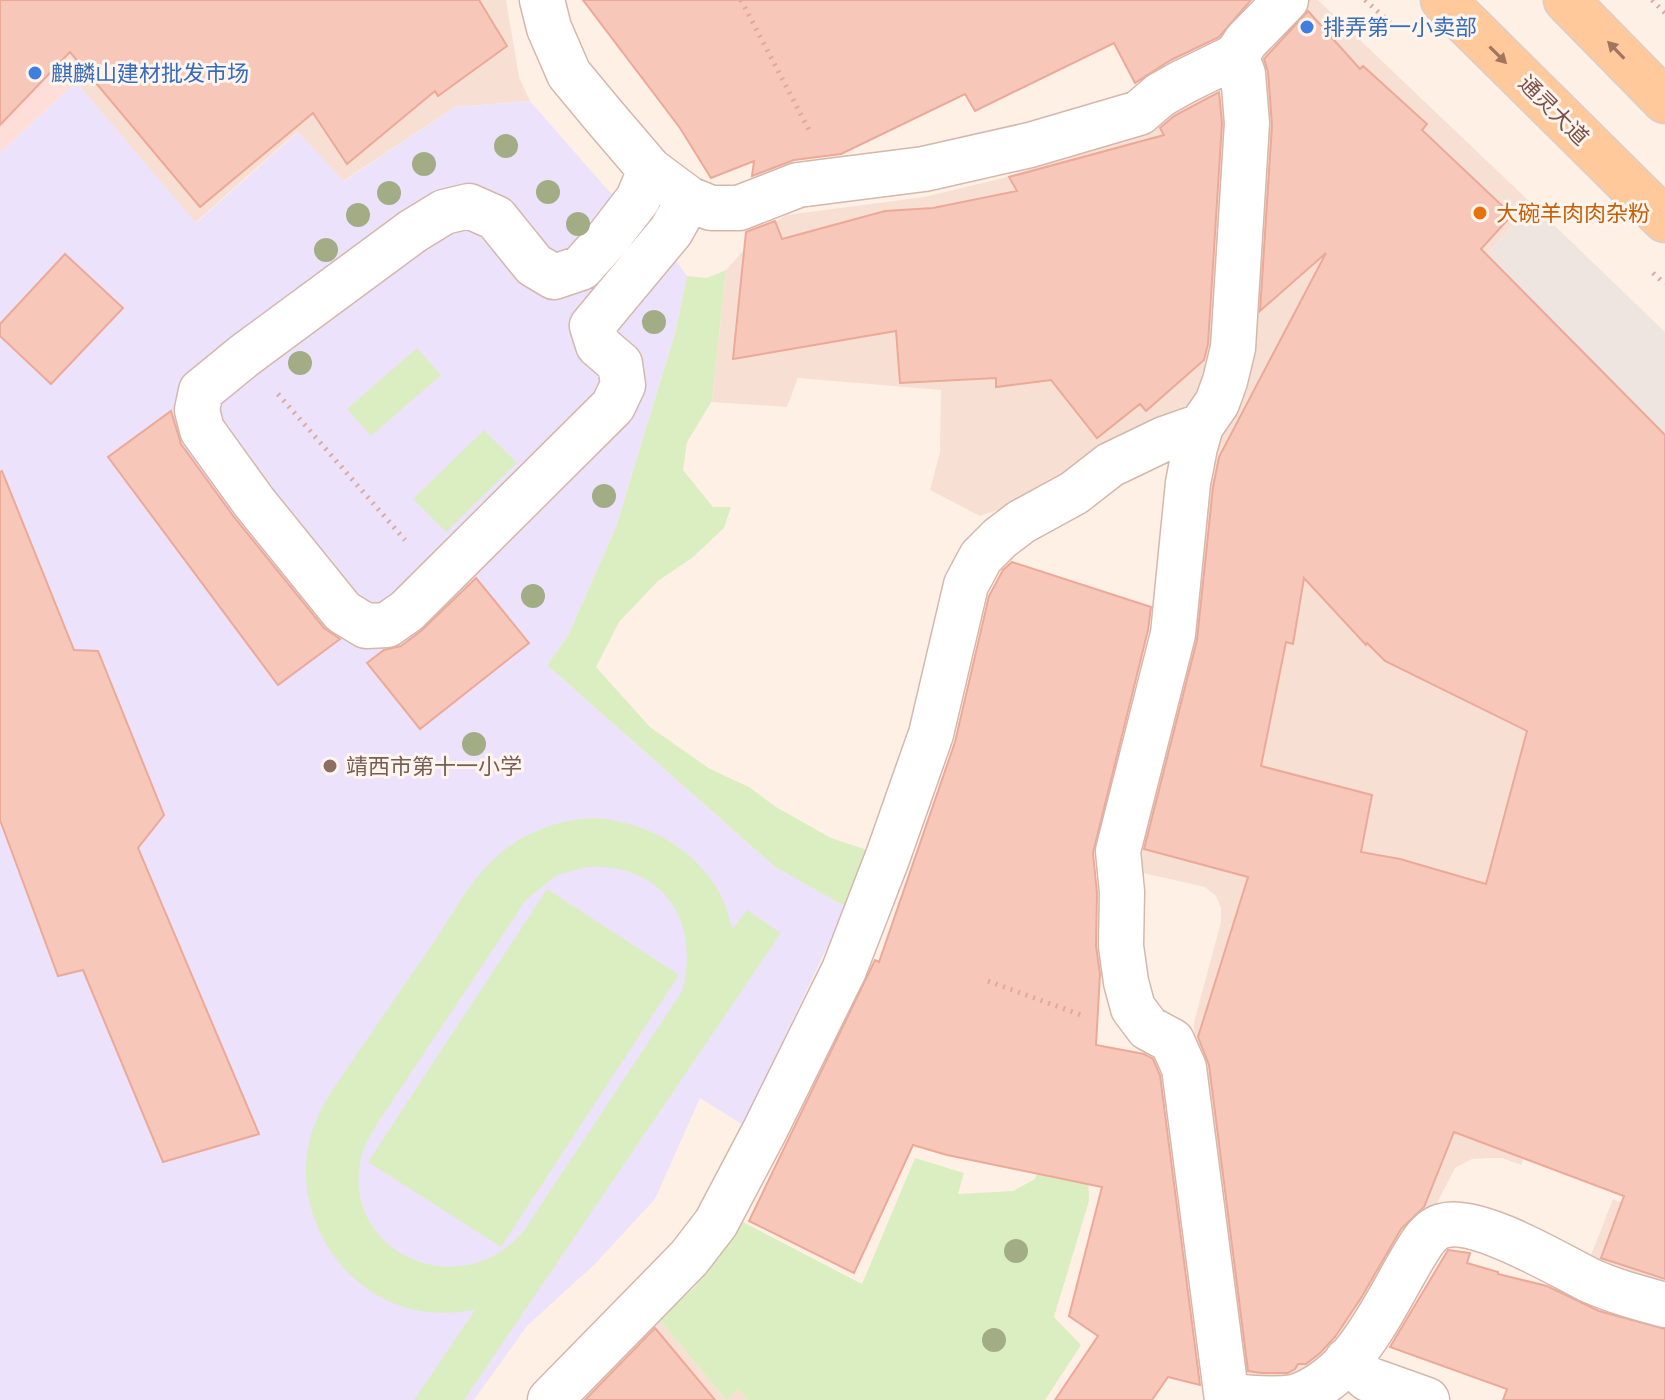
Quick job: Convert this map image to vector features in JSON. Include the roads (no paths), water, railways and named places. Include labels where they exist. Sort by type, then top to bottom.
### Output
[{"type":"main road","name":"通灵大道","points":[[1443,0],[1665,220]]},
{"type":"main road","points":[[1566,0],[1665,101]]},
{"type":"street","points":[[542,0],[549,28],[569,74],[650,170],[689,199],[711,208],[739,208],[798,185],[874,178],[924,169],[1086,131],[1139,113],[1160,95],[1236,56],[1246,41],[1286,0]]},
{"type":"street","points":[[1236,56],[1243,74],[1247,123],[1233,348],[1217,403],[1201,426],[1188,483],[1173,634],[1118,851],[1122,892],[1121,946],[1133,1008],[1148,1028],[1172,1041],[1184,1068],[1227,1398],[1270,1400],[1295,1397],[1334,1373],[1372,1331],[1428,1234],[1442,1226],[1486,1229],[1591,1281],[1665,1305]]},
{"type":"street","points":[[650,170],[638,199],[581,268],[554,277],[534,265],[496,218],[469,206],[444,212],[413,231],[201,391],[197,410],[202,430],[254,502],[343,612],[366,626],[387,625],[407,611],[613,406],[623,385],[620,364],[598,345],[592,326],[671,231],[689,199]]},
{"type":"street","points":[[550,1400],[689,1258],[716,1223],[765,1130],[844,970],[888,856],[931,734],[966,585],[981,557],[1021,522],[1074,493],[1110,465],[1164,439],[1201,426]]},
{"type":"street","points":[[1347,1360],[1368,1379],[1427,1400]]},
{"type":"place","name":"排弄第一小卖部","points":[[1307,27]]},
{"type":"place","name":"麒麟山建材批发市场","points":[[35,73]]},
{"type":"place","name":"大碗羊肉肉杂粉","points":[[1480,213]]},
{"type":"place","name":"靖西市第十一小学","points":[[330,766]]}]
